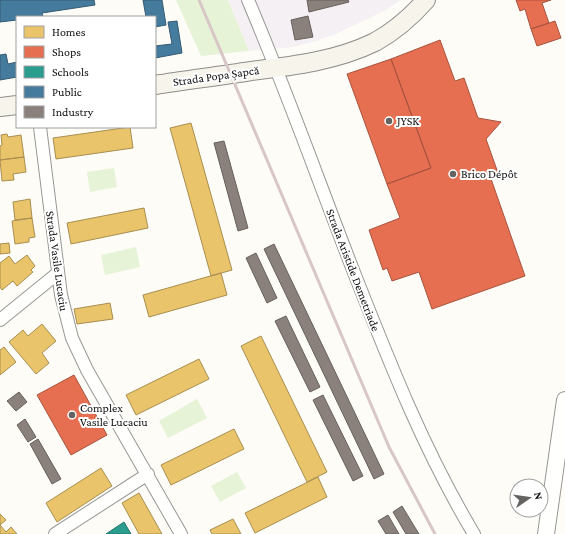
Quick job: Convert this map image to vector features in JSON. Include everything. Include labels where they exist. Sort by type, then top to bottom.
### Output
[{"type":"main road","name":"Strada Popa Șapcă","points":[[156,85],[324,60],[375,41],[402,24],[426,0]]},
{"type":"main road","points":[[0,107],[16,105]]},
{"type":"street","name":"Strada Aristide Demetriade","points":[[248,0],[402,392],[433,460],[474,534]]},
{"type":"street","name":"Strada Vasile Lucaciu","points":[[40,128],[64,313],[74,344],[87,370],[148,474],[181,534]]},
{"type":"street","points":[[0,320],[58,273]]},
{"type":"street","points":[[546,534],[565,400]]},
{"type":"street","points":[[55,534],[148,474]]},
{"type":"shaded area","points":[[228,0],[401,0],[386,10],[336,34],[316,41],[293,47],[249,51]]},
{"type":"green space","points":[[176,0],[228,0],[249,51],[201,56]]},
{"type":"green space","points":[[114,168],[117,187],[90,192],[87,172]]},
{"type":"green space","points":[[136,247],[140,267],[105,275],[101,255]]},
{"type":"green space","points":[[197,399],[207,418],[168,438],[159,421]]},
{"type":"green space","points":[[237,472],[246,488],[220,502],[211,486]]},
{"type":"building: Homes","points":[[191,123],[232,270],[211,276],[170,128]]},
{"type":"building: Homes","points":[[130,128],[133,148],[56,159],[53,138]]},
{"type":"building: Homes","points":[[7,134],[8,137],[21,135],[24,157],[0,160],[0,146],[2,145],[1,135]]},
{"type":"building: Homes","points":[[24,157],[26,172],[13,174],[14,180],[2,181],[0,160]]},
{"type":"building: Homes","points":[[30,199],[32,218],[15,220],[13,202]]},
{"type":"building: Homes","points":[[144,208],[148,228],[71,244],[67,223]]},
{"type":"building: Homes","points":[[32,218],[35,237],[29,238],[29,242],[15,244],[12,221]]},
{"type":"building: Homes","points":[[9,243],[10,253],[0,254],[0,244]]},
{"type":"building: Homes","points":[[27,255],[35,266],[31,270],[33,272],[17,286],[13,281],[2,290],[0,287],[0,263],[9,256],[15,264]]},
{"type":"building: Homes","points":[[221,273],[227,295],[149,317],[143,295]]},
{"type":"building: Homes","points":[[110,303],[113,319],[77,324],[74,309]]},
{"type":"building: Homes","points":[[42,324],[56,341],[42,353],[49,363],[36,374],[9,342],[23,330],[28,336]]},
{"type":"building: Homes","points":[[261,336],[327,472],[307,482],[241,346]]},
{"type":"building: Homes","points":[[4,347],[16,362],[0,375],[0,350]]},
{"type":"building: Homes","points":[[199,359],[209,379],[136,415],[126,395]]},
{"type":"building: Homes","points":[[234,429],[244,449],[171,485],[161,465]]},
{"type":"building: Homes","points":[[101,468],[112,486],[57,522],[46,503]]},
{"type":"building: Homes","points":[[318,477],[327,497],[255,533],[245,513]]},
{"type":"building: Homes","points":[[139,493],[162,534],[139,534],[122,503]]},
{"type":"building: Homes","points":[[0,514],[6,520],[0,525]]},
{"type":"building: Homes","points":[[233,519],[241,534],[212,534],[210,530]]},
{"type":"building: Homes","points":[[0,525],[6,532],[11,527],[17,534],[0,534]]},
{"type":"building: Shops","points":[[516,0],[551,0],[542,3],[549,23],[531,29],[525,9],[520,11]]},
{"type":"building: Shops","points":[[555,21],[561,38],[537,46],[531,29]]},
{"type":"building: Shops","name":"Brico Dépôt","points":[[440,40],[455,81],[464,78],[478,118],[501,122],[486,139],[498,173],[490,176],[525,276],[432,309],[419,272],[392,281],[387,268],[383,270],[369,230],[400,218],[387,184],[431,168],[391,59]]},
{"type":"building: Shops","name":"JYSK","points":[[391,59],[431,168],[387,184],[347,74]]},
{"type":"building: Shops","name":"Complex Vasile Lucaciu","points":[[74,375],[107,435],[71,455],[37,395]]},
{"type":"building: Schools","points":[[124,522],[131,534],[106,534]]},
{"type":"building: Public","points":[[0,0],[94,0],[95,5],[42,13],[43,16],[16,16],[16,20],[0,22]]},
{"type":"building: Public","points":[[143,0],[162,0],[166,25],[156,27],[156,16],[146,16]]},
{"type":"building: Public","points":[[177,21],[182,53],[156,58],[156,46],[172,44],[168,22]]},
{"type":"building: Public","points":[[6,54],[8,64],[16,62],[16,77],[0,80],[0,55]]},
{"type":"building: Industry","points":[[307,0],[348,0],[349,2],[309,12]]},
{"type":"building: Industry","points":[[308,16],[313,37],[295,40],[291,20]]},
{"type":"building: Industry","points":[[224,141],[248,228],[238,231],[214,143]]},
{"type":"building: Industry","points":[[274,244],[384,474],[374,479],[264,249]]},
{"type":"building: Industry","points":[[256,253],[277,298],[267,303],[246,258]]},
{"type":"building: Industry","points":[[286,316],[320,387],[310,392],[275,321]]},
{"type":"building: Industry","points":[[19,392],[27,402],[16,411],[7,401]]},
{"type":"building: Industry","points":[[323,395],[363,476],[353,481],[313,400]]},
{"type":"building: Industry","points":[[25,419],[36,437],[28,442],[17,425]]},
{"type":"building: Industry","points":[[38,439],[61,479],[52,484],[30,444]]},
{"type":"building: Industry","points":[[402,506],[419,534],[406,534],[393,512]]},
{"type":"building: Industry","points":[[388,515],[399,534],[386,534],[378,521]]},
{"type":"railway","points":[[199,0],[389,447],[435,534]]},
{"type":"place","name":"JYSK","points":[[389,121]]},
{"type":"place","name":"Brico Dépôt","points":[[453,174]]},
{"type":"place","name":"Complex Vasile Lucaciu","points":[[72,415]]}]
